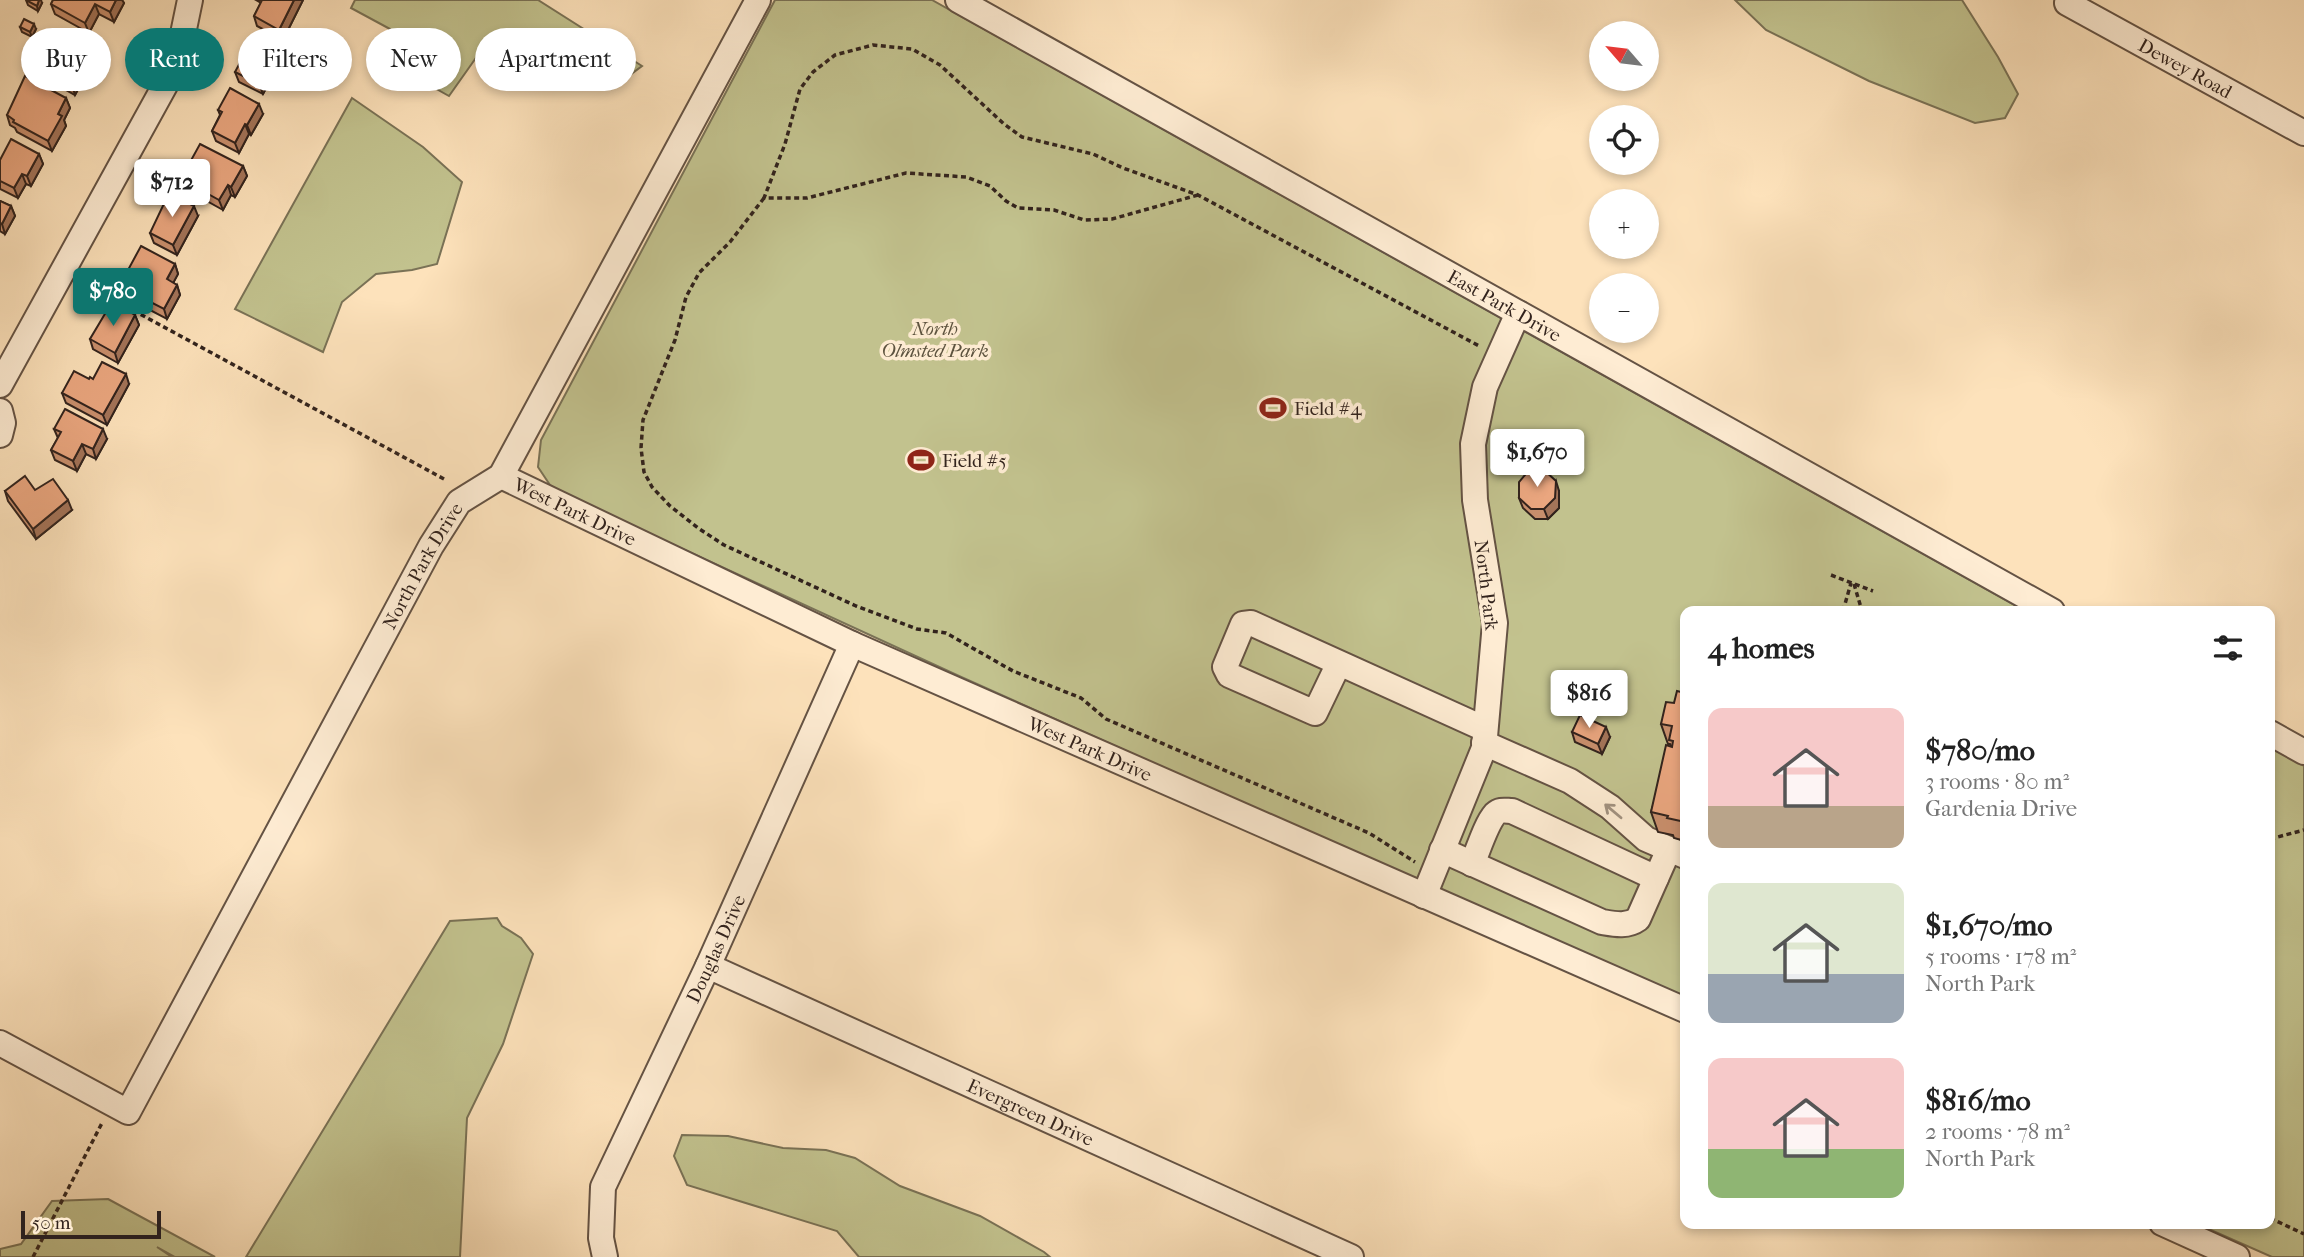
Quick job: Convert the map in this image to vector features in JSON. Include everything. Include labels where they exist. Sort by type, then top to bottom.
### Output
[{"type":"street","points":[[0,385],[169,78],[178,58],[190,0]]},
{"type":"street","name":"North Park Drive","points":[[118,1112],[431,546],[459,502],[501,476],[758,0]]},
{"type":"street","name":"East Park Drive","points":[[958,0],[2043,606]]},
{"type":"street","name":"Dewey Road","points":[[2067,3],[2304,133]]},
{"type":"street","name":"North Park","points":[[1424,896],[1485,736],[1495,623],[1475,500],[1473,444],[1485,387],[1518,313]]},
{"type":"street","points":[[0,411],[3,423],[0,435]]},
{"type":"street","name":"West Park Drive","points":[[501,476],[852,644],[1680,1008]]},
{"type":"street","points":[[1339,663],[1315,713],[1229,675],[1225,667],[1243,624],[1251,622],[1339,663],[1570,781],[1610,807],[1646,839],[1677,853],[1656,878],[1638,919],[1632,923],[1621,924],[1602,922],[1442,850]]},
{"type":"street","name":"Douglas Drive","points":[[605,1257],[601,1238],[603,1187],[708,966],[852,644]]},
{"type":"street","points":[[2275,736],[2304,752]]},
{"type":"street","points":[[1472,864],[1491,821],[1496,813],[1503,810],[1512,811],[1656,878]]},
{"type":"street","name":"Evergreen Drive","points":[[708,966],[1351,1257]]},
{"type":"street","points":[[0,1042],[118,1112]]},
{"type":"street","points":[[2175,1229],[2237,1257]]},
{"type":"path","points":[[1417,863],[1369,833],[1106,719],[1081,698],[1013,671],[946,633],[917,629],[856,606],[724,545],[670,506],[652,487],[644,471],[640,448],[643,420],[661,380],[686,297],[699,273],[730,242],[764,198],[785,144],[800,89],[813,72],[835,55],[873,45],[912,49],[940,65],[1004,124],[1022,136],[1093,154],[1123,168],[1198,195],[1485,349]]},
{"type":"path","points":[[764,198],[807,198],[906,173],[965,177],[990,186],[1018,208],[1054,210],[1084,220],[1112,219],[1198,195]]},
{"type":"path","points":[[80,282],[444,479]]},
{"type":"path","points":[[1831,575],[1873,591]]},
{"type":"path","points":[[1845,606],[1853,584]]},
{"type":"path","points":[[1853,584],[1860,606]]},
{"type":"path","points":[[2275,838],[2304,830]]},
{"type":"path","points":[[33,1257],[118,1112]]},
{"type":"path","points":[[2275,1221],[2304,1234]]},
{"type":"green space","points":[[355,0],[538,0],[582,28],[475,28],[475,59],[461,79],[461,28],[388,28],[351,8]]},
{"type":"green space","name":"North Olmsted Park","points":[[775,0],[932,0],[2016,606],[1680,606],[1680,999],[959,676],[574,499],[550,485],[538,467],[541,440]]},
{"type":"green space","points":[[1735,0],[1962,0],[2018,94],[2005,118],[1975,123],[1869,81],[1766,30]]},
{"type":"green space","points":[[440,91],[453,91],[449,96]]},
{"type":"green space","points":[[352,98],[423,147],[462,182],[437,264],[376,274],[342,302],[323,352],[235,309]]},
{"type":"green space","points":[[2275,750],[2304,766],[2304,1257],[2272,1257],[2209,1229],[2275,1229]]},
{"type":"green space","points":[[497,918],[502,926],[521,938],[533,954],[503,1044],[467,1118],[460,1257],[246,1257],[450,921]]},
{"type":"green space","points":[[682,1135],[728,1136],[783,1148],[826,1150],[855,1158],[900,1186],[980,1216],[1050,1257],[859,1257],[837,1231],[687,1185],[674,1156]]},
{"type":"green space","points":[[108,1199],[215,1257],[175,1257],[157,1247],[172,1257],[0,1257],[0,1249],[21,1244],[52,1201]]},
{"type":"building","points":[[26,0],[39,0],[37,6]]},
{"type":"building","points":[[53,0],[116,0],[110,12],[95,4],[85,23],[51,4]]},
{"type":"building","points":[[262,0],[294,0],[280,28],[254,16]]},
{"type":"building","points":[[24,19],[34,24],[32,28],[20,27]]},
{"type":"building","points":[[21,85],[21,91],[53,91],[66,98],[58,114],[62,116],[48,141],[13,122],[7,115]]},
{"type":"building","points":[[230,88],[259,104],[235,143],[212,131],[222,112],[218,110]]},
{"type":"building","points":[[11,139],[39,154],[27,176],[22,174],[14,188],[0,181],[0,160]]},
{"type":"building","points":[[200,144],[243,166],[231,187],[228,185],[219,200],[194,186],[202,171],[189,164]]},
{"type":"building","points":[[169,193],[194,206],[173,245],[150,233]]},
{"type":"building","points":[[0,201],[11,206],[2,224],[0,223]]},
{"type":"building","points":[[141,246],[175,264],[167,279],[177,285],[164,309],[123,288],[132,272],[128,270]]},
{"type":"building","points":[[112,302],[135,315],[115,353],[90,339]]},
{"type":"building","points":[[102,362],[126,374],[103,415],[62,393],[74,371],[93,379]]},
{"type":"building","points":[[65,409],[103,429],[93,449],[82,444],[73,461],[51,450],[61,432],[54,429]]},
{"type":"building","points":[[1530,469],[1544,470],[1556,481],[1555,498],[1544,509],[1531,509],[1519,498],[1519,482]]},
{"type":"building","points":[[25,476],[35,490],[53,479],[68,500],[33,529],[5,491]]},
{"type":"building","points":[[1677,691],[1680,692],[1680,821],[1651,812],[1666,745],[1672,747],[1673,741],[1669,740],[1672,726],[1661,724],[1666,702],[1674,703]]},
{"type":"building","points":[[1580,715],[1606,727],[1598,744],[1572,732]]},
{"type":"place","name":"Field #4","points":[[1273,408]]},
{"type":"place","name":"Field #5","points":[[921,460]]}]
